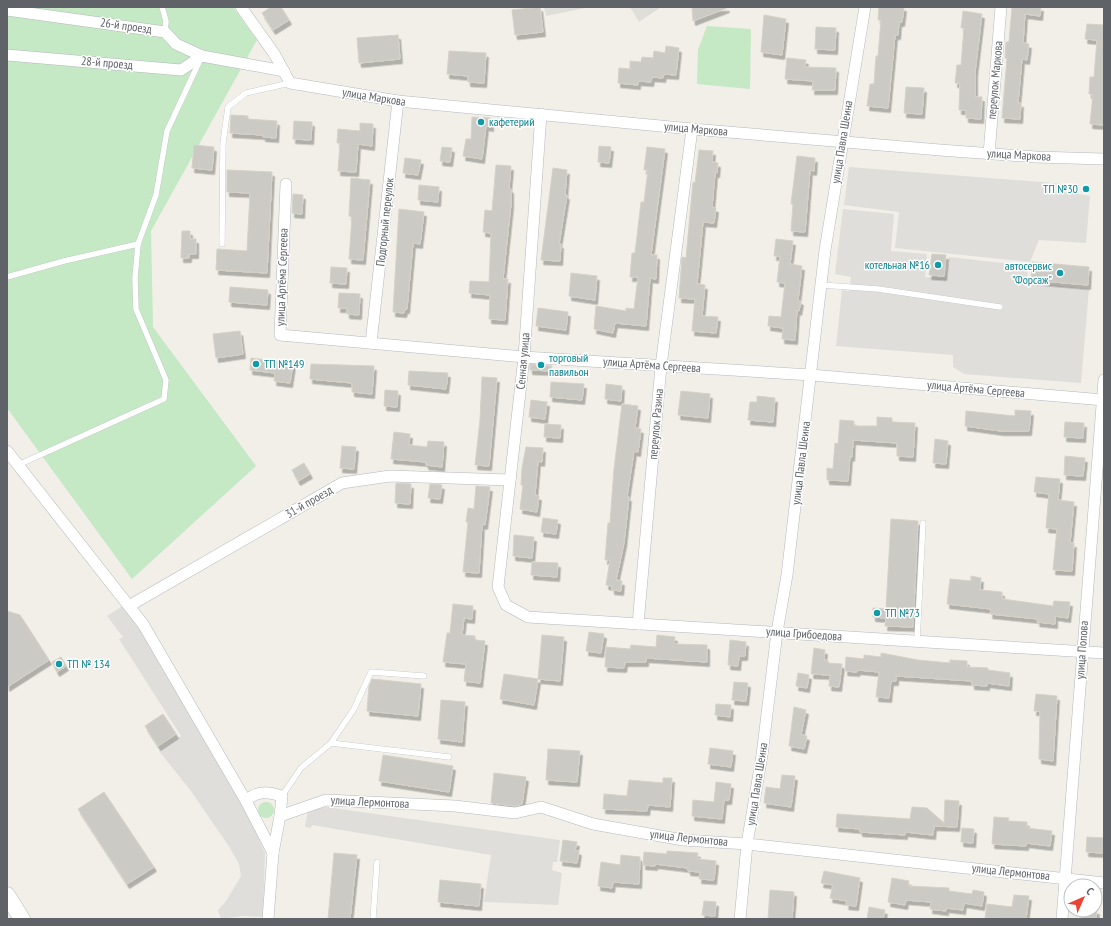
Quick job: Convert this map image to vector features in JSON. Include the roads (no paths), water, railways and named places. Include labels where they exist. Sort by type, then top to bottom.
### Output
[{"type":"street","points":[[241,7],[275,55],[290,83]]},
{"type":"street","name":"улица Павла Шеина","points":[[740,919],[747,844],[762,756],[777,632],[787,575],[821,285],[842,141],[865,7]]},
{"type":"street","name":"переулок Маркова","points":[[989,154],[1001,7]]},
{"type":"street","name":"26-й проезд","points":[[7,10],[49,14],[165,32],[176,44],[202,56],[284,71]]},
{"type":"street","name":"28-й проезд","points":[[7,55],[181,70],[202,56]]},
{"type":"street","name":"улица Маркова","points":[[290,83],[398,101],[692,129],[989,154],[1104,159]]},
{"type":"street","name":"Подгорный переулок","points":[[371,343],[398,101]]},
{"type":"street","name":"Сенная улица","points":[[506,605],[498,587],[524,357],[541,114]]},
{"type":"street","name":"переулок Разина","points":[[638,624],[662,366],[692,129]]},
{"type":"street","name":"улица Артёма Сергеева","points":[[286,184],[280,335],[524,357],[811,375],[1103,400]]},
{"type":"street","name":"улица Попова","points":[[1065,878],[1104,380]]},
{"type":"street","points":[[7,451],[143,624],[246,801],[273,853]]},
{"type":"street","name":"31-й проезд","points":[[129,606],[342,483],[390,476],[510,480]]},
{"type":"street","name":"улица Грибоедова","points":[[506,605],[528,617],[1104,653]]},
{"type":"street","points":[[246,801],[258,793],[266,792],[282,796],[273,853],[268,919]]},
{"type":"street","name":"улица Лермонтова","points":[[280,816],[326,800],[454,806],[515,813],[540,807],[600,826],[683,840],[747,844],[1065,878]]},
{"type":"street","points":[[7,896],[22,919]]},
{"type":"street","name":"улица Попова","points":[[1062,919],[1063,905]]},
{"type":"lane","points":[[162,7],[166,21],[165,32]]},
{"type":"lane","points":[[18,465],[164,399],[166,380],[136,309],[135,278],[138,244],[156,195],[168,131],[202,56]]},
{"type":"lane","points":[[222,244],[223,143],[228,107],[246,93],[290,83]]},
{"type":"lane","points":[[7,277],[64,260],[138,244]]},
{"type":"lane","points":[[821,285],[878,289],[1000,307]]},
{"type":"lane","points":[[917,641],[923,522]]},
{"type":"lane","points":[[282,796],[301,768],[330,743],[354,709],[371,672],[424,676]]},
{"type":"lane","points":[[330,743],[449,757]]},
{"type":"lane","points":[[373,919],[377,862]]},
{"type":"place","name":"кафетерий","points":[[481,122]]},
{"type":"place","name":"ТП №30","points":[[1086,189]]},
{"type":"place","name":"котельная №16","points":[[938,265]]},
{"type":"place","name":"автосервис \"Форсаж\"","points":[[1060,273]]},
{"type":"place","name":"ТП №149","points":[[256,364]]},
{"type":"place","name":"торговый павильон","points":[[541,365]]},
{"type":"place","name":"ТП №73","points":[[877,613]]},
{"type":"place","name":"ТП № 134","points":[[59,664]]}]
